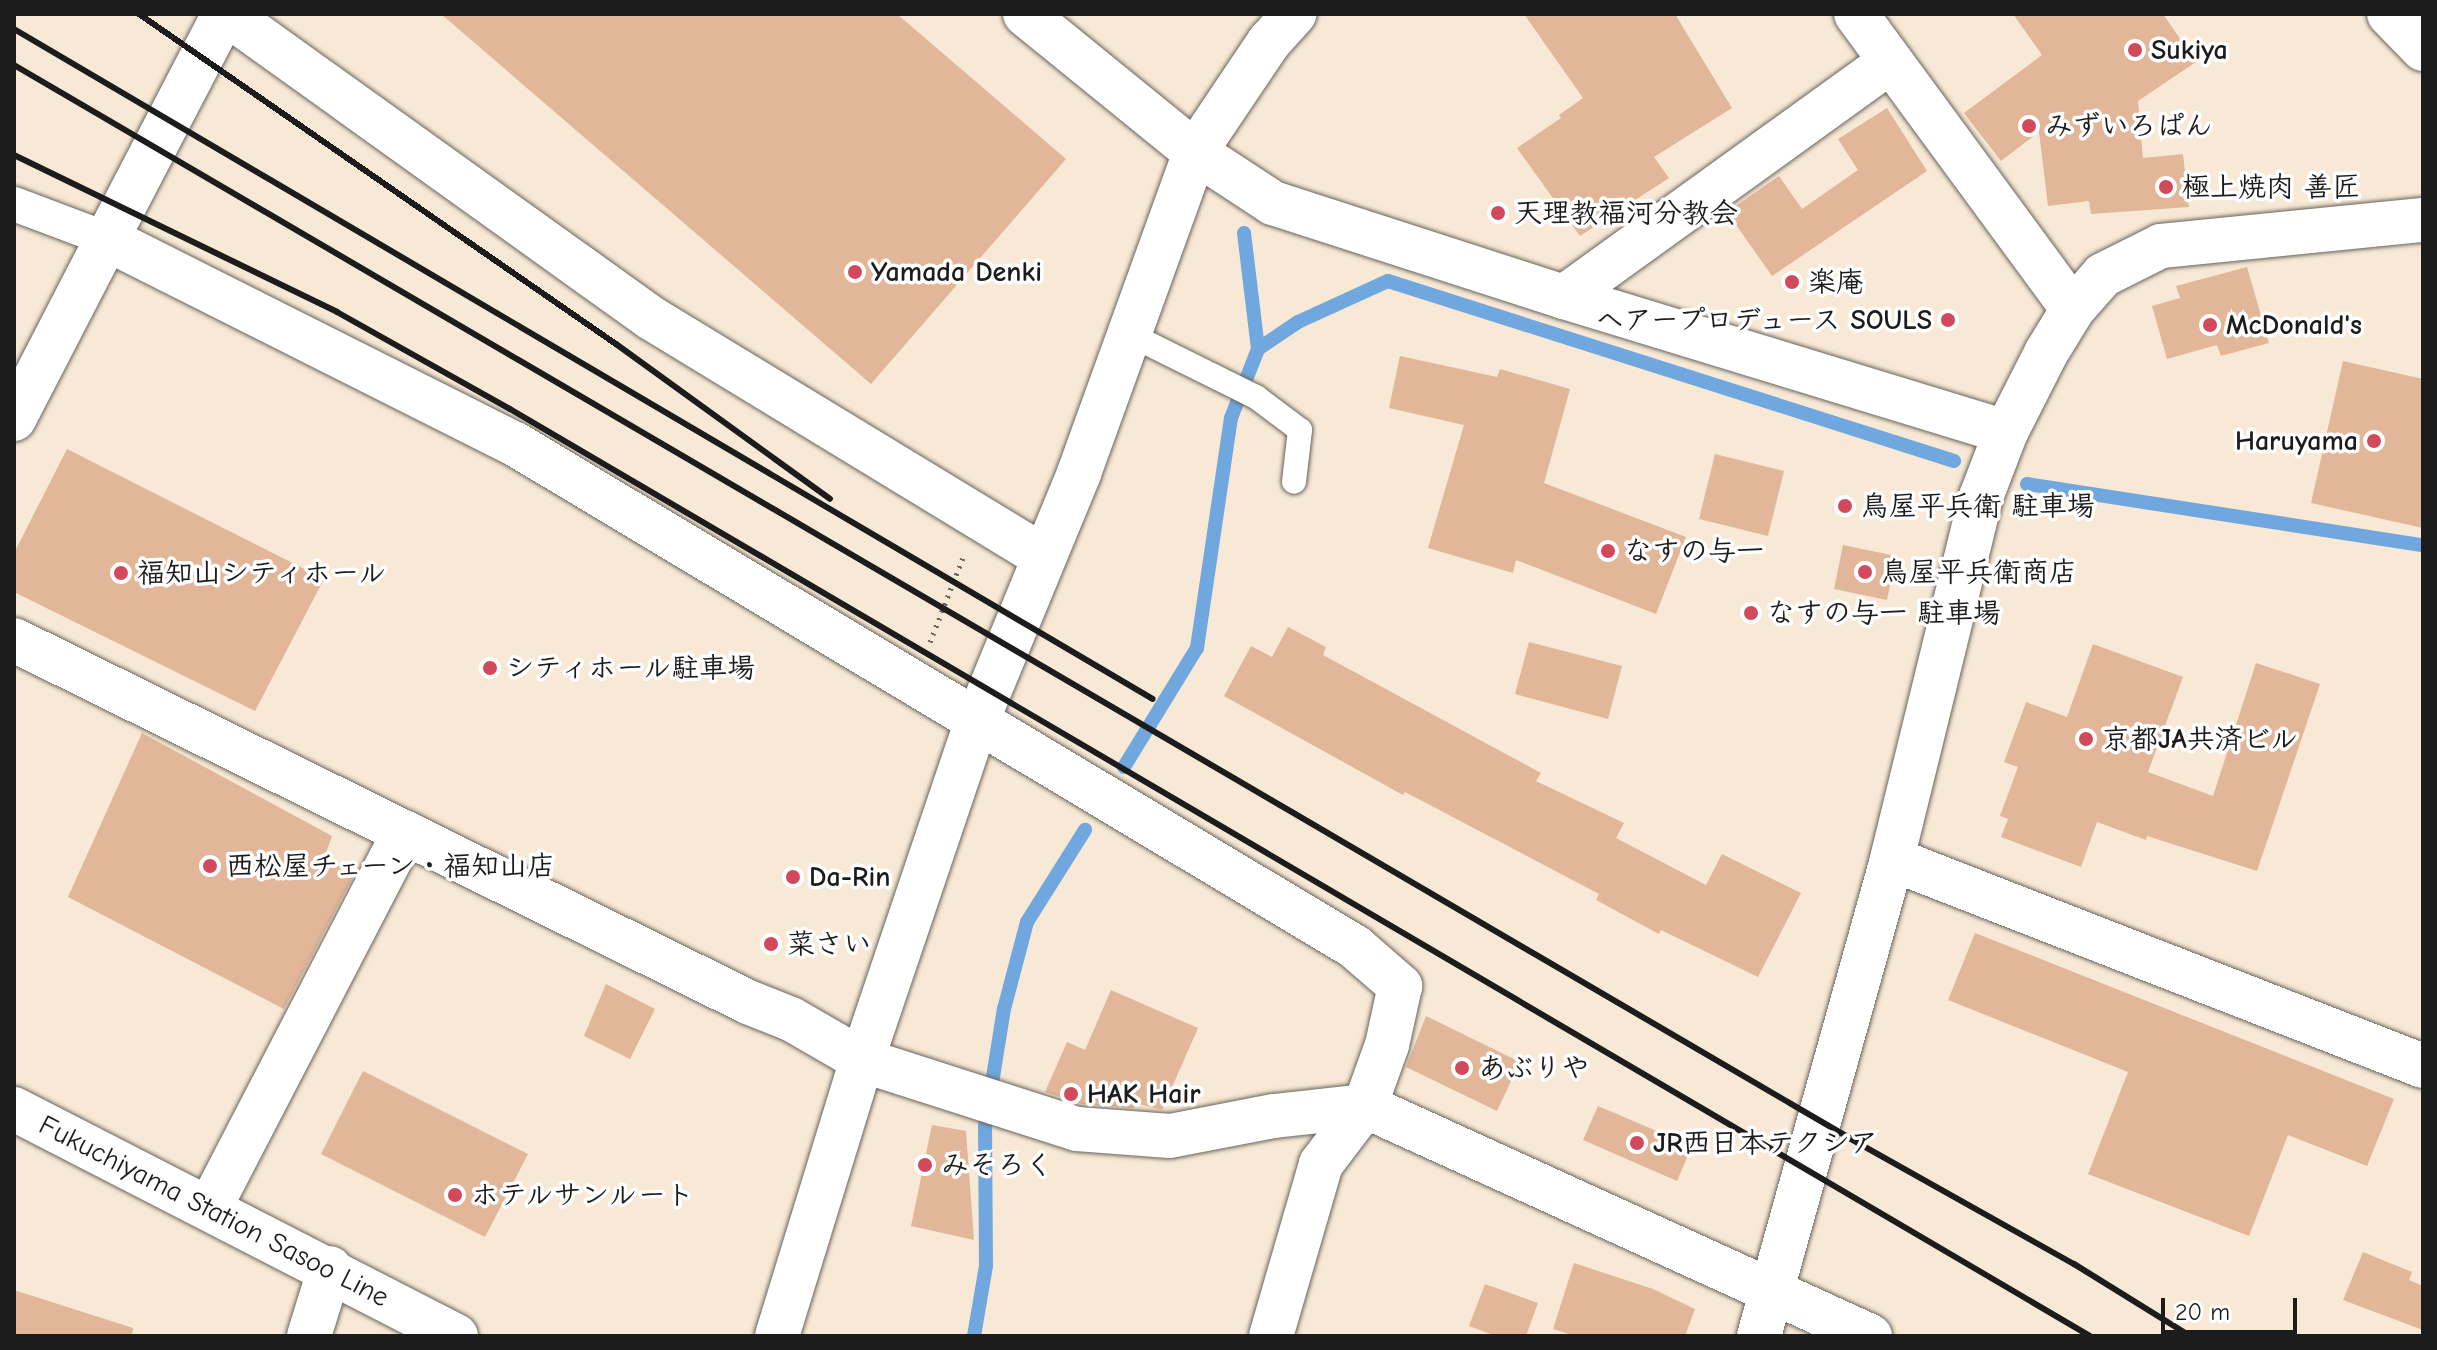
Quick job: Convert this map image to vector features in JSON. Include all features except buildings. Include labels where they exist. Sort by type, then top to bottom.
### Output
[{"type":"main road","points":[[14,419],[226,14],[651,318],[1043,556]]},
{"type":"main road","points":[[1025,14],[1195,152],[1273,203],[1564,297],[2006,432]]},
{"type":"main road","points":[[777,1336],[862,1060],[977,721],[1079,473],[1195,152],[1269,42],[1294,14]]},
{"type":"main road","points":[[1856,14],[1889,63],[2073,309]]},
{"type":"main road","points":[[2389,14],[2423,49]]},
{"type":"main road","points":[[1564,297],[1889,63]]},
{"type":"main road","points":[[1759,1336],[1892,859],[1981,497],[2006,432],[2046,353],[2073,309],[2103,275],[2161,246],[2423,220]]},
{"type":"main road","points":[[107,239],[515,444],[1355,947],[1400,986],[1387,1045],[1365,1106],[1321,1164],[1271,1336]]},
{"type":"main road","points":[[14,640],[748,1002],[791,1019],[862,1060],[1077,1129],[1170,1136],[1274,1116],[1365,1106],[1870,1336]]},
{"type":"main road","points":[[210,1207],[404,832]]},
{"type":"main road","points":[[1892,859],[2423,1066]]},
{"type":"main road","name":"Fukuchiyama Station Sasoo Line","points":[[14,1109],[330,1268],[456,1336]]},
{"type":"main road","points":[[309,1336],[330,1268]]},
{"type":"street","points":[[14,204],[107,239]]},
{"type":"lane","points":[[1131,335],[1256,397],[1300,430],[1294,482]]},
{"type":"path","points":[[914,683],[978,517]]},
{"type":"waterway","points":[[1244,233],[1258,349]]},
{"type":"waterway","points":[[1124,767],[1197,648],[1231,418],[1258,349],[1298,322],[1388,281],[1954,461]]},
{"type":"waterway","points":[[2027,484],[2423,545]]},
{"type":"waterway","points":[[974,1336],[986,1266],[985,1127],[1004,1009],[1027,922],[1085,830]]},
{"type":"railway","points":[[139,14],[616,344],[830,499]]},
{"type":"railway","points":[[14,29],[1153,699]]},
{"type":"railway","points":[[14,65],[1851,1139],[2074,1264],[2190,1336]]},
{"type":"railway","points":[[14,155],[337,312],[510,409],[2090,1336]]},
{"type":"place","name":"Sukiya","points":[[2135,50]]},
{"type":"place","name":"みずいろぱん","points":[[2029,126]]},
{"type":"place","name":"極上焼肉 善匠","points":[[2166,187]]},
{"type":"place","name":"天理教福河分教会","points":[[1498,213]]},
{"type":"place","name":"Yamada Denki","points":[[855,272]]},
{"type":"place","name":"楽庵","points":[[1792,282]]},
{"type":"place","name":"ヘアープロデュース SOULS","points":[[1948,320]]},
{"type":"place","name":"McDonald's","points":[[2210,325]]},
{"type":"place","name":"Haruyama","points":[[2374,441]]},
{"type":"place","name":"鳥屋平兵衛 駐車場","points":[[1845,506]]},
{"type":"place","name":"なすの与一","points":[[1608,551]]},
{"type":"place","name":"鳥屋平兵衛商店","points":[[1865,572]]},
{"type":"place","name":"福知山シティホール","points":[[121,573]]},
{"type":"place","name":"なすの与一 駐車場","points":[[1751,613]]},
{"type":"place","name":"シティホール駐車場","points":[[490,668]]},
{"type":"place","name":"京都JA共済ビル","points":[[2086,739]]},
{"type":"place","name":"西松屋チェーン・福知山店","points":[[210,866]]},
{"type":"place","name":"Da-Rin","points":[[793,877]]},
{"type":"place","name":"菜さい","points":[[771,944]]},
{"type":"place","name":"あぶりや","points":[[1462,1068]]},
{"type":"place","name":"HAK Hair","points":[[1071,1094]]},
{"type":"place","name":"JR西日本テクシア","points":[[1637,1143]]},
{"type":"place","name":"みそろく","points":[[925,1165]]},
{"type":"place","name":"ホテルサンルート","points":[[455,1195]]}]
